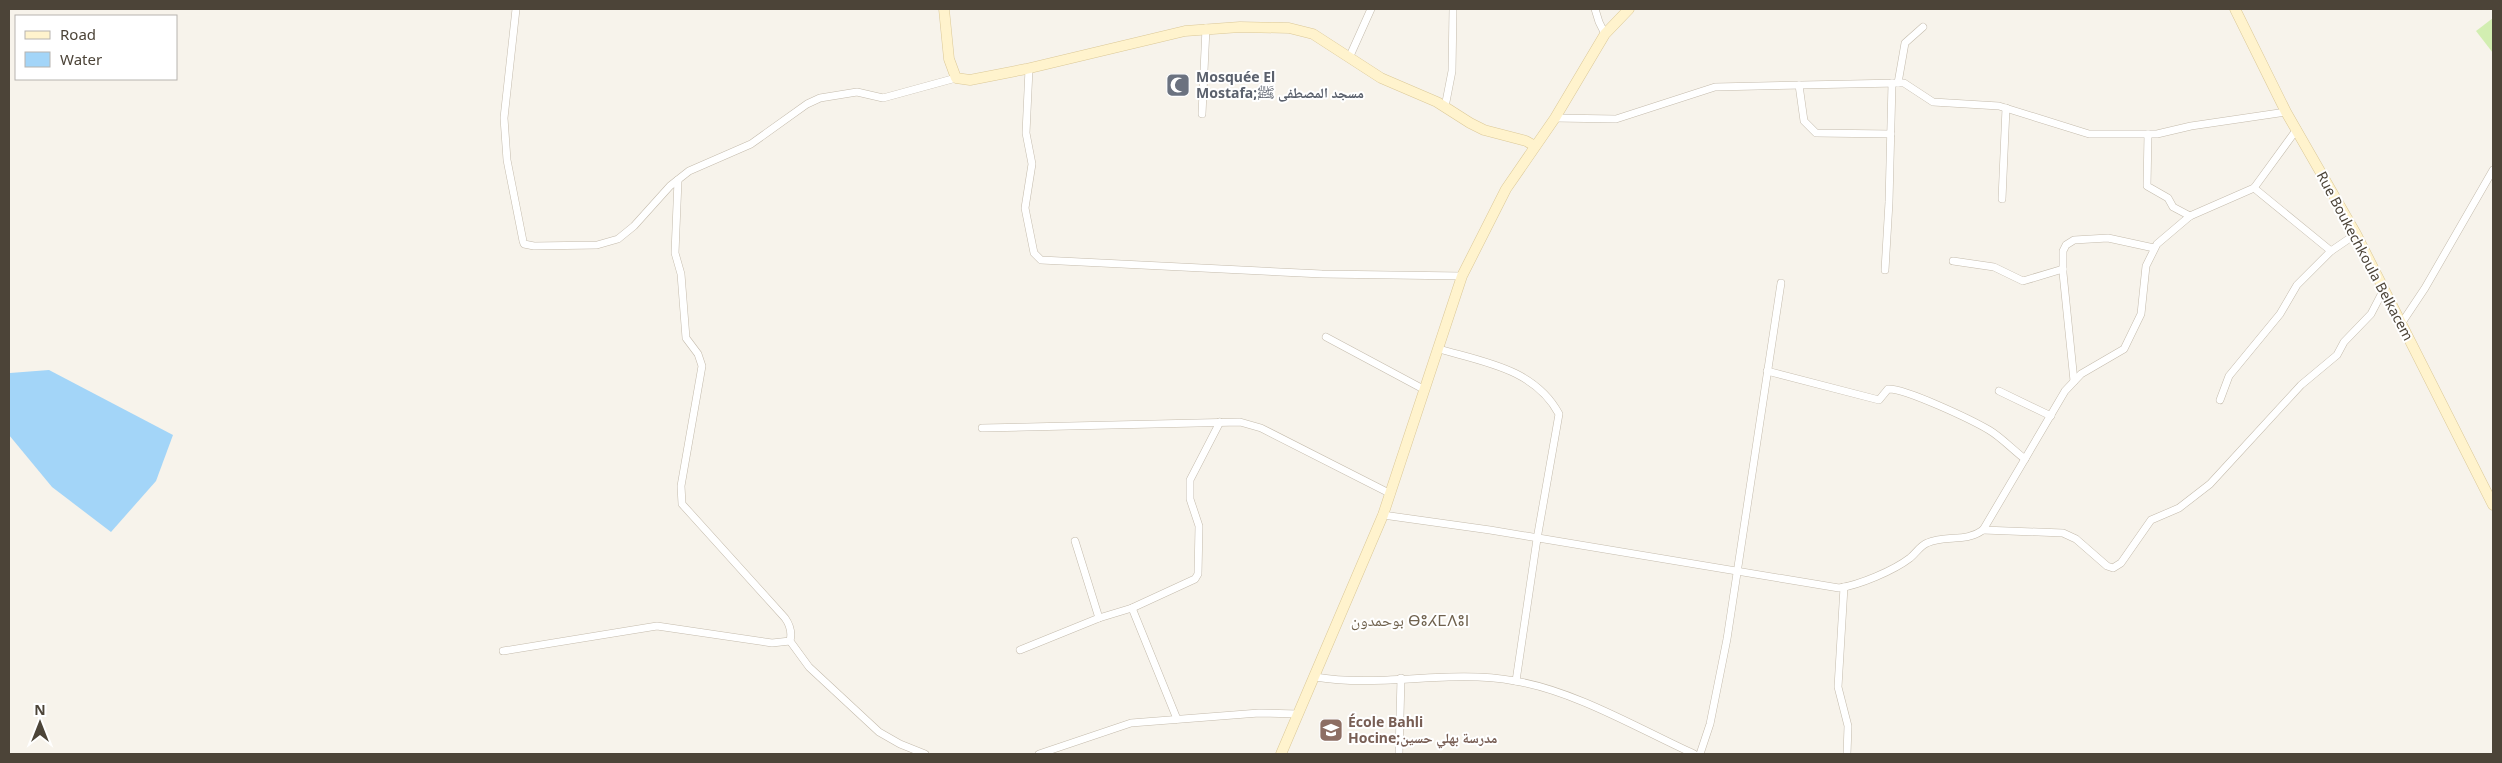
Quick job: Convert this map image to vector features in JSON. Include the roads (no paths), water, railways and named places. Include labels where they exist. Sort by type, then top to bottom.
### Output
[{"type":"street","points":[[516,9],[504,118],[507,160],[524,244],[552,246],[608,243],[618,239],[634,226],[689,171],[751,144],[807,104],[820,98],[857,92],[883,98],[956,78],[970,80],[1029,69],[1154,38],[1206,28],[1278,27],[1302,30],[1328,42],[1381,78],[1422,94],[1484,130],[1526,141],[1535,146]]},
{"type":"street","points":[[944,9],[949,59],[956,78]]},
{"type":"street","points":[[1350,58],[1371,9]]},
{"type":"street","points":[[1445,107],[1452,71],[1452,9]]},
{"type":"street","points":[[1595,9],[1605,34]]},
{"type":"street","points":[[1281,754],[1391,494],[1462,276],[1506,190],[1555,118],[1605,34],[1629,9]]},
{"type":"street","name":"Rue Boukechkoula Belkacem","points":[[2235,9],[2286,112],[2356,234],[2493,505]]},
{"type":"street","points":[[1885,270],[1895,83],[1905,44],[1923,27]]},
{"type":"street","points":[[1202,114],[1206,28]]},
{"type":"street","points":[[1029,69],[1026,133],[1032,164],[1025,208],[1034,252],[1041,260],[1322,274],[1462,276]]},
{"type":"street","points":[[1555,118],[1616,119],[1715,87],[1895,83],[1904,83],[1933,102],[2006,108],[2089,134],[2167,133],[2191,126],[2286,112]]},
{"type":"street","points":[[1799,84],[1804,121],[1816,133],[1891,134]]},
{"type":"street","points":[[2002,199],[2006,108]]},
{"type":"street","points":[[1983,530],[2074,381],[2124,349],[2141,314],[2146,266],[2154,248],[2164,237],[2190,216],[2254,188],[2297,129]]},
{"type":"street","points":[[2148,134],[2147,186],[2168,198],[2173,207],[2190,216]]},
{"type":"street","points":[[2401,324],[2425,288],[2493,170]]},
{"type":"street","points":[[678,180],[675,253],[681,274],[686,338],[698,354],[702,366],[681,486],[682,504],[785,618],[789,624],[790,641],[809,667],[879,732],[900,744],[925,754]]},
{"type":"street","points":[[2254,188],[2331,250]]},
{"type":"street","points":[[2220,400],[2229,376],[2280,314],[2297,286],[2331,250],[2356,234]]},
{"type":"street","points":[[2074,381],[2063,269],[2063,251],[2066,245],[2074,240],[2115,238],[2154,248]]},
{"type":"street","points":[[1953,261],[1994,267],[2022,281],[2063,269]]},
{"type":"street","points":[[1700,754],[1710,724],[1718,686],[1738,571],[1781,283]]},
{"type":"street","points":[[1383,515],[1490,530],[1844,587],[1860,583],[1909,559],[1927,543],[1967,538],[1983,530],[2063,532],[2076,539],[2107,566],[2112,568],[2121,563],[2151,520],[2179,508],[2210,484],[2302,385],[2337,355],[2344,342],[2371,314],[2384,289]]},
{"type":"street","points":[[1326,337],[1426,390]]},
{"type":"street","points":[[1439,349],[1520,374],[1534,383],[1554,404],[1559,418],[1537,539],[1516,681]]},
{"type":"street","points":[[1767,371],[1879,400],[1888,389],[1894,389],[1920,398],[1990,430],[2025,459]]},
{"type":"street","points":[[1999,391],[2051,416]]},
{"type":"street","points":[[1020,650],[1099,618],[1132,608],[1197,577],[1199,526],[1190,499],[1190,480],[1220,422]]},
{"type":"street","points":[[982,428],[1240,422],[1262,428],[1391,494]]},
{"type":"street","points":[[1074,541],[1099,618]]},
{"type":"street","points":[[1844,587],[1838,687],[1848,726],[1847,754]]},
{"type":"street","points":[[1132,608],[1177,719]]},
{"type":"street","points":[[503,651],[657,626],[772,643],[790,641]]},
{"type":"street","points":[[1315,677],[1352,680],[1476,677],[1516,681],[1562,693],[1694,754]]},
{"type":"street","points":[[1399,754],[1402,678]]},
{"type":"street","points":[[1039,754],[1131,723],[1259,713],[1298,714]]},
{"type":"water","points":[[49,370],[173,435],[156,481],[111,532],[52,487],[9,435],[10,373]]},
{"type":"place","name":"Mosquée El Mostafa;مسجد المصطفى ﷺ","points":[[1178,85]]},
{"type":"place","name":"École Bahli Hocine;مدرسة بهلي حسين","points":[[1331,730]]},
{"type":"district","name":"بوحمدون ⴱⵓⵃⵎⴷⵓⵏ","points":[[1410,620]]}]
